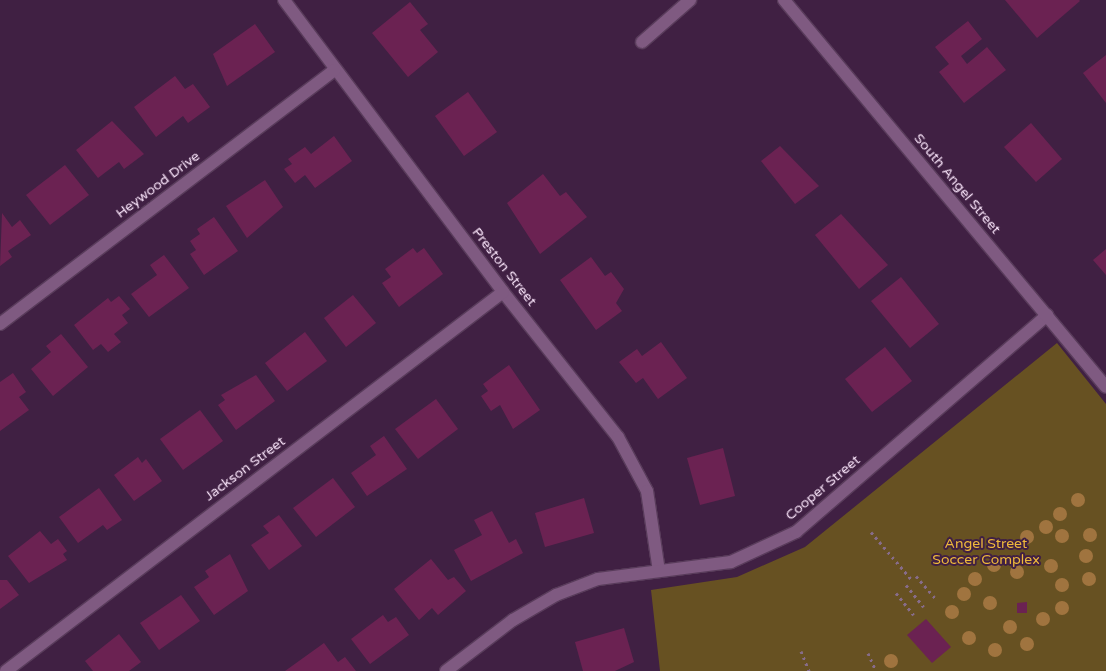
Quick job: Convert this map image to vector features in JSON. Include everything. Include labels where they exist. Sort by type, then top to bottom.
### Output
[{"type":"street","name":"Preston Street","points":[[284,0],[334,70],[503,292],[618,436],[647,491],[659,570]]},
{"type":"street","points":[[642,42],[690,0]]},
{"type":"street","name":"South Angel Street","points":[[784,0],[1106,387]]},
{"type":"street","name":"Heywood Drive","points":[[0,324],[334,70]]},
{"type":"street","name":"Jackson Street","points":[[6,671],[503,292]]},
{"type":"street","name":"Cooper Street","points":[[446,671],[513,620],[556,595],[598,579],[731,562],[796,532],[1047,315]]},
{"type":"path","points":[[871,532],[912,580]]},
{"type":"path","points":[[916,576],[935,598]]},
{"type":"path","points":[[906,585],[924,607]]},
{"type":"path","points":[[896,592],[914,615]]},
{"type":"path","points":[[801,651],[809,671]]},
{"type":"path","points":[[868,653],[876,671]]},
{"type":"green space","name":"Angel Street Soccer Complex","points":[[1057,343],[1106,404],[1106,671],[660,671],[651,590],[737,577],[805,547]]},
{"type":"building","points":[[1005,0],[1079,0],[1080,1],[1037,38]]},
{"type":"building","points":[[410,2],[428,24],[420,30],[438,52],[408,77],[372,33]]},
{"type":"building","points":[[968,21],[982,39],[961,56],[967,64],[987,47],[1006,70],[964,103],[939,72],[949,64],[935,47]]},
{"type":"building","points":[[255,24],[275,52],[227,86],[213,54]]},
{"type":"building","points":[[1106,55],[1106,103],[1083,73]]},
{"type":"building","points":[[175,76],[185,89],[193,84],[210,107],[188,123],[183,116],[156,137],[134,107]]},
{"type":"building","points":[[468,92],[497,132],[464,156],[435,116]]},
{"type":"building","points":[[112,121],[144,154],[124,169],[119,162],[98,178],[76,150]]},
{"type":"building","points":[[1031,123],[1062,159],[1036,182],[1004,147]]},
{"type":"building","points":[[334,136],[352,161],[315,188],[305,175],[295,183],[284,169],[292,164],[288,159],[305,147],[311,154]]},
{"type":"building","points":[[780,146],[819,186],[795,204],[761,161]]},
{"type":"building","points":[[65,165],[89,195],[50,225],[26,195]]},
{"type":"building","points":[[543,174],[560,196],[566,192],[587,217],[540,254],[507,203]]},
{"type":"building","points":[[265,180],[283,207],[247,238],[226,206]]},
{"type":"building","points":[[2,213],[12,227],[20,220],[31,235],[8,251],[12,257],[0,266]]},
{"type":"building","points":[[841,214],[888,265],[859,289],[815,235]]},
{"type":"building","points":[[214,217],[238,251],[204,275],[190,254],[196,250],[190,241],[200,234],[197,229]]},
{"type":"building","points":[[413,248],[417,253],[424,248],[443,274],[399,307],[382,283],[391,277],[385,269]]},
{"type":"building","points":[[1106,249],[1106,275],[1093,260]]},
{"type":"building","points":[[164,255],[189,288],[149,317],[131,294],[157,275],[150,265]]},
{"type":"building","points":[[591,257],[605,276],[611,272],[624,289],[616,303],[622,311],[596,330],[560,280]]},
{"type":"building","points":[[901,277],[939,324],[910,348],[871,301]]},
{"type":"building","points":[[353,295],[376,323],[346,347],[324,318]]},
{"type":"building","points":[[119,296],[130,309],[122,315],[128,323],[114,334],[121,342],[108,352],[101,344],[93,350],[74,325],[108,298],[111,302]]},
{"type":"building","points":[[305,332],[327,361],[287,391],[265,363]]},
{"type":"building","points":[[61,334],[88,367],[53,396],[31,369],[51,352],[46,346]]},
{"type":"building","points":[[661,342],[687,378],[658,399],[643,378],[636,383],[619,362],[637,349],[642,356]]},
{"type":"building","points":[[885,347],[912,381],[872,412],[845,379]]},
{"type":"building","points":[[509,365],[540,410],[513,429],[500,405],[491,411],[481,396],[488,391],[483,384]]},
{"type":"building","points":[[13,373],[26,392],[19,397],[29,410],[0,431],[0,382]]},
{"type":"building","points":[[256,375],[275,401],[236,430],[218,405],[225,400],[221,395]]},
{"type":"building","points":[[436,399],[458,429],[418,459],[395,429]]},
{"type":"building","points":[[200,410],[223,441],[183,470],[160,439]]},
{"type":"building","points":[[384,436],[407,469],[367,496],[351,473],[376,455],[370,446]]},
{"type":"building","points":[[723,448],[735,496],[700,505],[687,458]]},
{"type":"building","points":[[138,457],[142,463],[146,459],[162,481],[134,501],[114,475]]},
{"type":"building","points":[[333,478],[355,507],[316,537],[293,508]]},
{"type":"building","points":[[99,488],[122,520],[107,530],[103,525],[78,543],[59,517]]},
{"type":"building","points":[[584,498],[594,533],[545,547],[535,513]]},
{"type":"building","points":[[492,511],[509,543],[516,539],[523,553],[471,581],[454,550],[482,535],[474,520]]},
{"type":"building","points":[[279,515],[302,546],[269,570],[251,545],[269,533],[263,526]]},
{"type":"building","points":[[40,531],[51,544],[58,539],[67,551],[63,554],[67,560],[29,583],[8,556]]},
{"type":"building","points":[[230,554],[248,591],[214,615],[194,587],[209,577],[205,571]]},
{"type":"building","points":[[431,559],[448,580],[454,577],[466,591],[438,615],[432,608],[419,620],[394,589]]},
{"type":"building","points":[[0,580],[7,580],[19,595],[0,609]]},
{"type":"building","points":[[181,595],[200,621],[159,650],[140,623]]},
{"type":"building","points":[[1027,602],[1027,613],[1017,613],[1017,603]]},
{"type":"building","points":[[383,615],[388,622],[396,617],[409,635],[370,664],[351,639]]},
{"type":"building","points":[[926,619],[951,647],[932,663],[907,635]]},
{"type":"building","points":[[624,628],[634,662],[615,671],[583,671],[575,642]]},
{"type":"building","points":[[119,634],[141,662],[129,671],[93,671],[85,661]]},
{"type":"building","points":[[324,643],[338,662],[345,657],[356,671],[285,671]]}]
